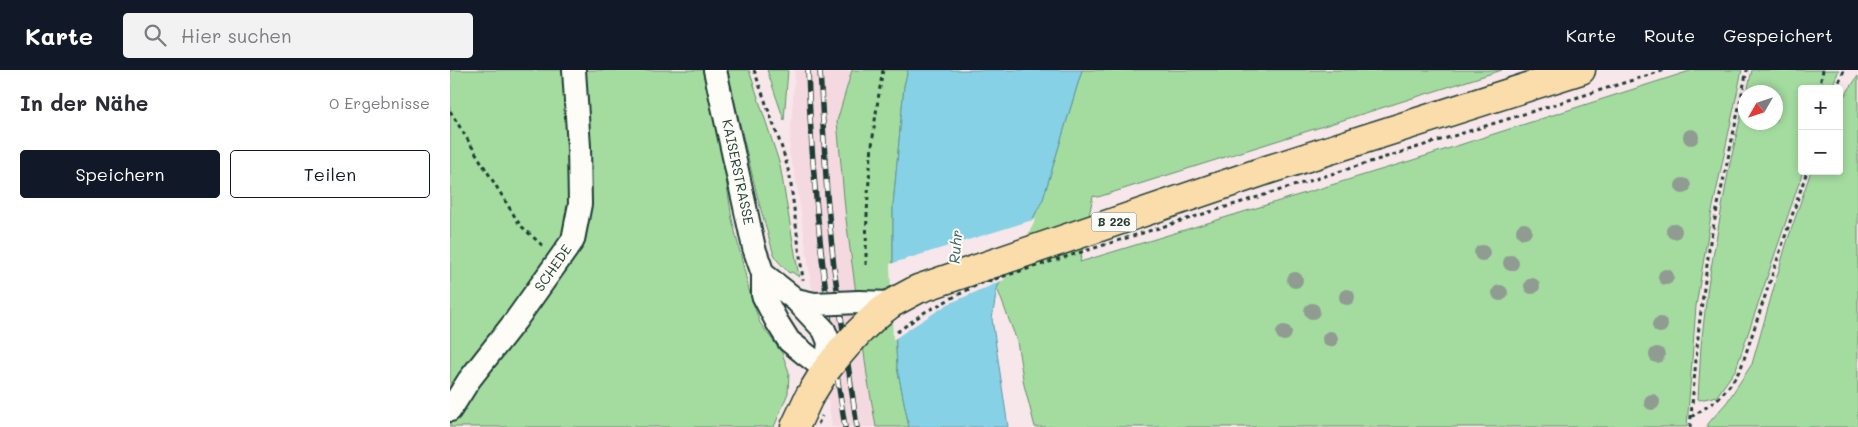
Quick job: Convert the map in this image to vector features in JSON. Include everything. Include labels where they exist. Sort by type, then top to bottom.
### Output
[{"type":"main road","name":"B 226","points":[[807,426],[818,403],[826,370],[852,338],[873,317],[918,288],[1193,195],[1581,70]]},
{"type":"street","name":"SCHEDE","points":[[450,410],[469,380],[573,240],[580,204],[579,147],[574,70]]},
{"type":"street","name":"KAISERSTRASSE","points":[[715,70],[754,248],[763,274],[763,295],[789,341],[826,370]]},
{"type":"street","points":[[763,274],[796,300],[824,330],[829,342],[826,370]]},
{"type":"street","points":[[796,300],[814,304],[892,303]]},
{"type":"path","points":[[754,70],[783,151],[790,177],[802,272]]},
{"type":"path","points":[[866,265],[868,190],[874,117],[883,70]]},
{"type":"path","points":[[892,335],[926,312],[979,284],[1665,70]]},
{"type":"path","points":[[1690,427],[1699,326],[1710,242],[1747,70]]},
{"type":"path","points":[[1820,85],[1824,70]]},
{"type":"path","points":[[1838,85],[1844,70]]},
{"type":"path","points":[[450,111],[520,224],[558,262]]},
{"type":"path","points":[[1691,417],[1715,402],[1729,388],[1740,368],[1806,175]]},
{"type":"path","points":[[807,426],[818,403]]},
{"type":"shaded area","points":[[795,70],[852,70],[837,121],[846,219],[876,427],[832,427],[796,179],[789,153]]},
{"type":"green space","points":[[450,70],[703,70],[722,153],[732,219],[750,294],[760,323],[782,353],[789,372],[788,393],[774,427],[450,427]]},
{"type":"green space","points":[[727,70],[749,70],[780,165],[799,277],[792,272],[789,273],[777,260],[773,252],[759,203]]},
{"type":"green space","points":[[767,70],[788,70],[784,120]]},
{"type":"green space","points":[[852,70],[908,70],[904,86],[893,206],[893,285],[897,367],[909,427],[876,427],[867,375],[846,219],[837,121]]},
{"type":"green space","points":[[1082,70],[1502,70],[1098,197],[1093,196],[1080,262],[1413,160],[1693,70],[1742,70],[1711,216],[1696,306],[1687,427],[1035,427],[1024,385],[1017,341],[997,288],[1043,199]]},
{"type":"green space","points":[[1752,70],[1839,70],[1833,85],[1798,85],[1798,175],[1802,175],[1736,369],[1717,396],[1700,400],[1698,399],[1701,346],[1708,285],[1738,129],[1783,130],[1783,85],[1749,85]]},
{"type":"green space","points":[[1858,76],[1858,427],[1707,427],[1727,402],[1752,364],[1786,245],[1810,175],[1843,175],[1843,98]]},
{"type":"water","name":"Ruhr","points":[[908,70],[1082,70],[1043,199],[997,288],[992,319],[1008,427],[909,427],[897,367],[893,285],[893,206],[904,86]]},
{"type":"pier","points":[[1036,219],[1004,280],[948,304],[893,340],[890,264]]},
{"type":"railway","points":[[808,70],[816,205],[845,427]]},
{"type":"railway","points":[[820,70],[827,195],[834,268],[857,427]]}]
